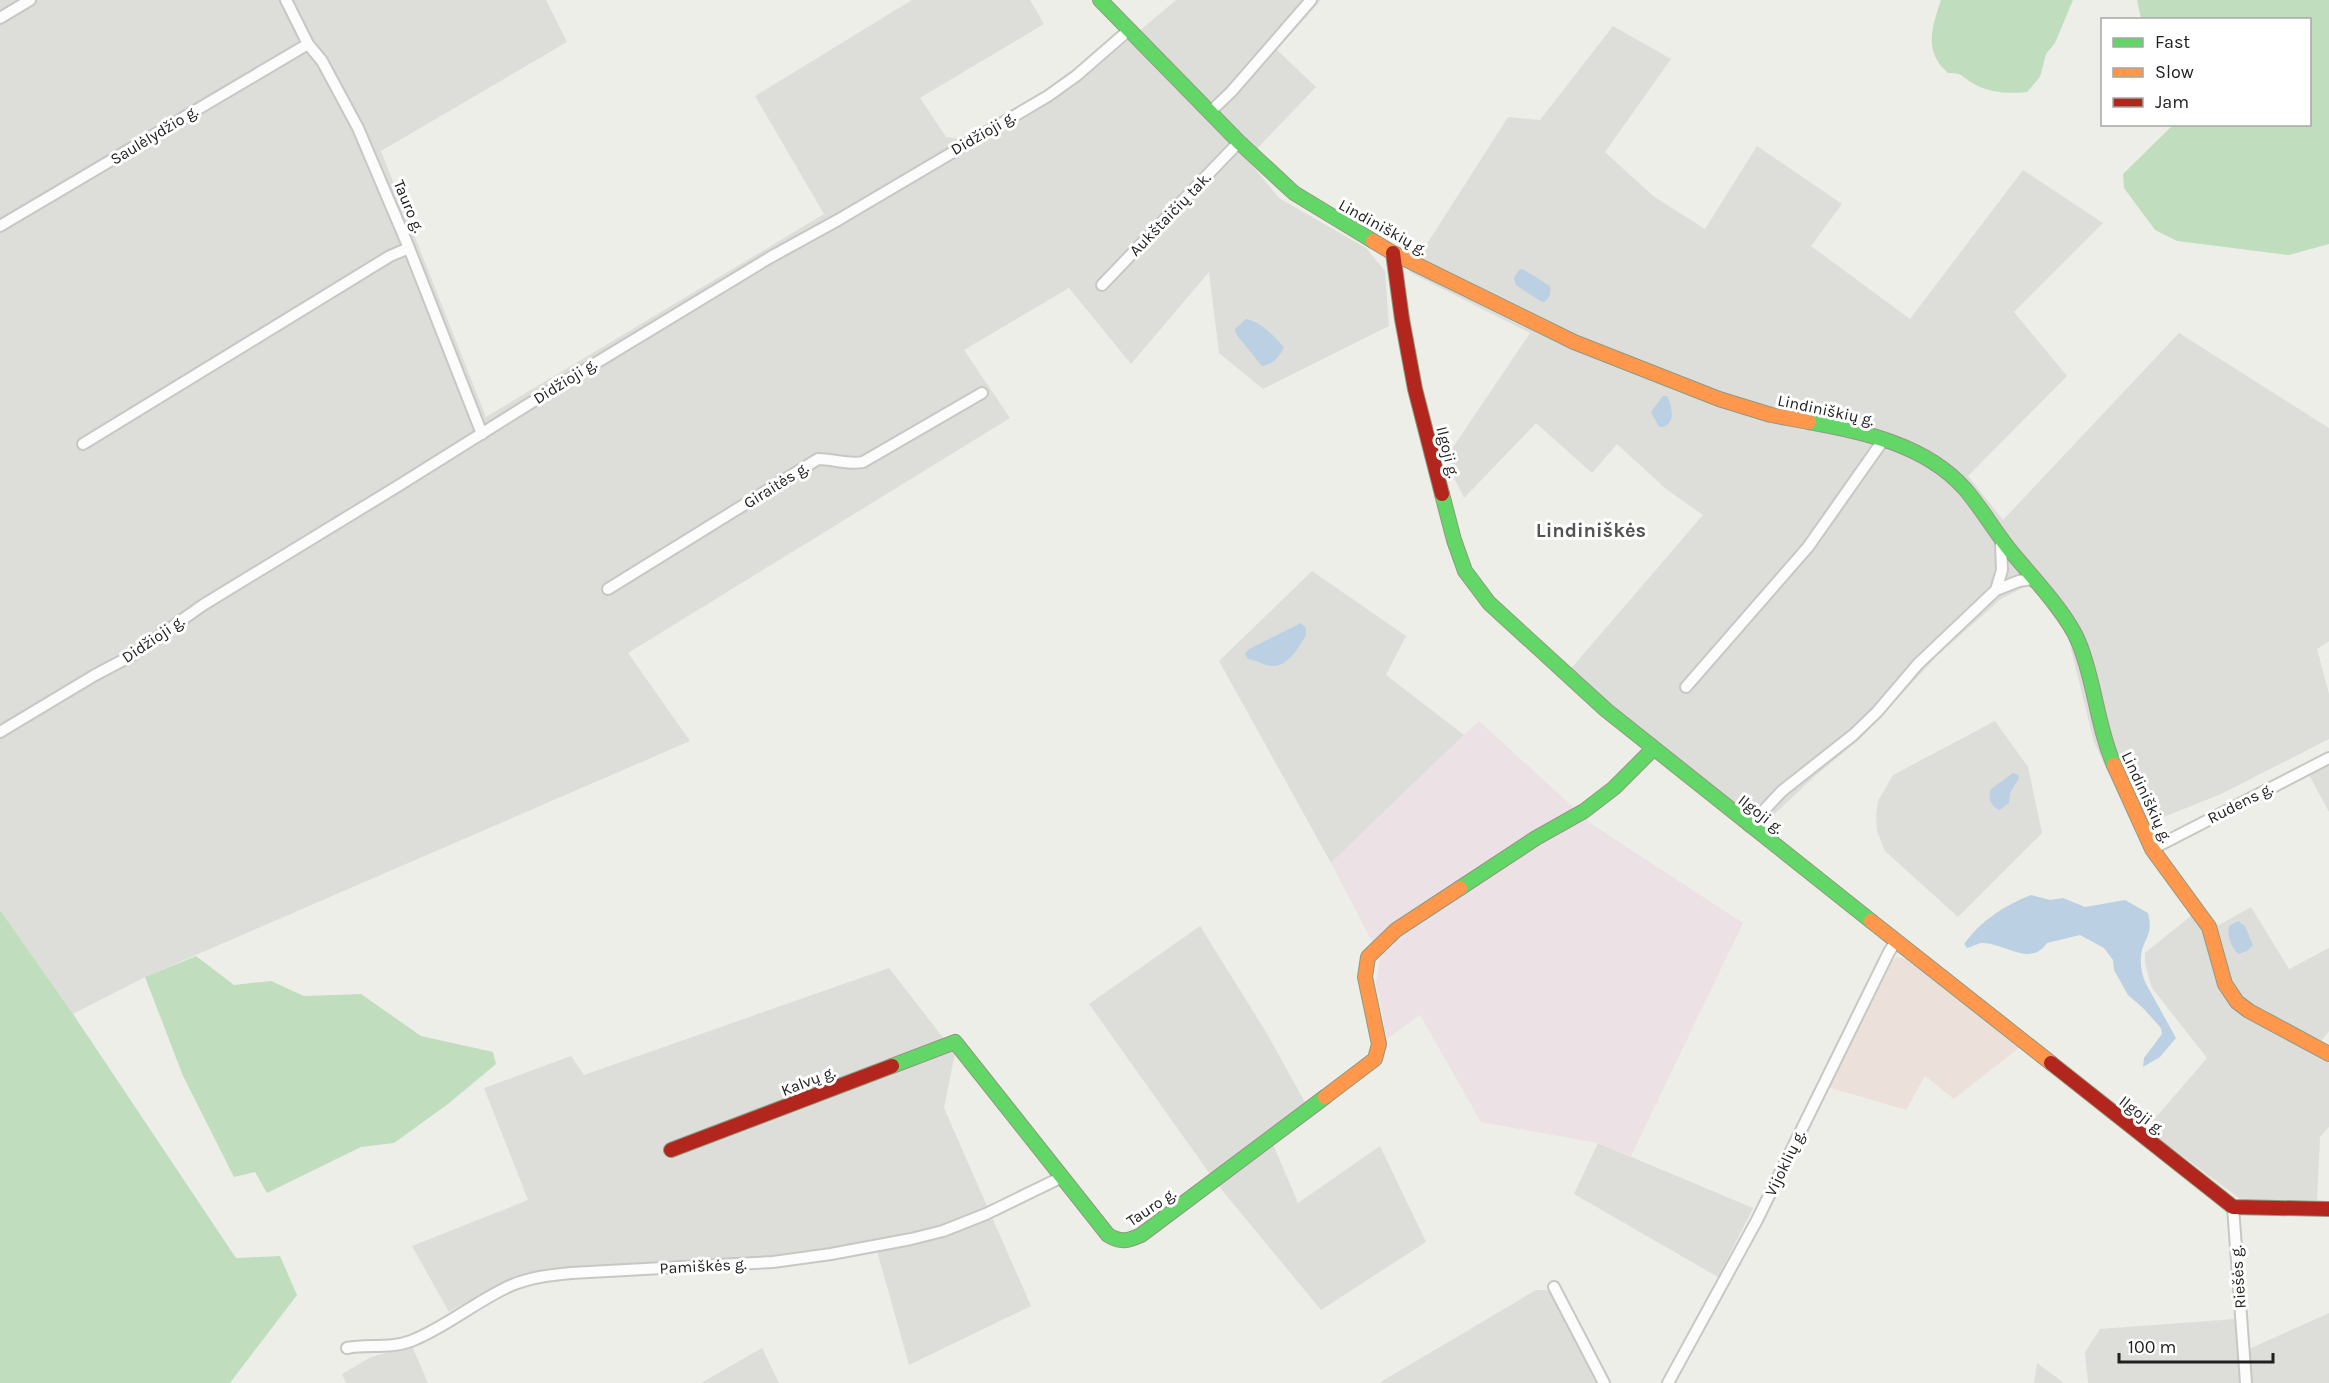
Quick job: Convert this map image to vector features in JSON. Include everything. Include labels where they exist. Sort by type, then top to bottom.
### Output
[{"type":"street","points":[[0,18],[30,0]]},
{"type":"street","name":"Tauro g.","points":[[286,0],[308,44],[322,61],[358,128],[409,248],[482,434]]},
{"type":"street","name":"Lindiniškių g.","points":[[1100,0],[1209,113],[1294,193],[1394,253],[1574,342],[1727,402],[1771,415],[1884,439],[1907,448],[1943,468],[1979,506],[2001,540],[2050,598],[2078,640],[2090,674],[2107,750],[2152,849],[2209,927],[2225,984],[2237,1002],[2329,1054]]},
{"type":"street","points":[[1209,113],[1231,92],[1311,0]]},
{"type":"street","name":"Didžioji g.","points":[[0,732],[131,656],[203,605],[768,258],[838,220],[1048,96],[1076,76],[1129,30]]},
{"type":"street","name":"Saulėlydžio g.","points":[[0,226],[308,44]]},
{"type":"street","name":"Aukštaičių tak.","points":[[1102,285],[1239,142]]},
{"type":"street","points":[[83,444],[390,256],[409,248]]},
{"type":"street","name":"Ilgoji g.","points":[[1394,253],[1402,319],[1415,389],[1454,540],[1465,571],[1489,603],[1653,750],[2233,1207]]},
{"type":"street","name":"Giraitės g.","points":[[608,589],[818,459],[832,459],[852,464],[863,462],[982,393]]},
{"type":"street","points":[[1686,687],[1808,547],[1884,439]]},
{"type":"street","points":[[1996,590],[2002,570],[2001,540]]},
{"type":"street","points":[[1749,826],[1782,791],[1853,735],[1877,712],[1918,664],[1996,590],[2019,581],[2032,579]]},
{"type":"street","name":"Tauro g.","points":[[956,1042],[1108,1235],[1117,1241],[1128,1241],[1141,1235],[1197,1195],[1375,1059],[1379,1044],[1365,977],[1368,957],[1396,930],[1536,838],[1560,828],[1586,812],[1653,750]]},
{"type":"street","name":"Rudens g.","points":[[2152,849],[2329,758]]},
{"type":"street","name":"Vijoklių g.","points":[[1668,1383],[1757,1220],[1888,952],[1896,941]]},
{"type":"street","name":"Kalvų g.","points":[[671,1150],[956,1042]]},
{"type":"street","name":"Pamiškės g.","points":[[347,1348],[409,1342],[512,1285],[540,1277],[571,1273],[773,1262],[877,1246],[943,1231],[986,1214],[1062,1178]]},
{"type":"street","points":[[2233,1207],[2329,1209]]},
{"type":"street","name":"Riešės g.","points":[[2233,1207],[2246,1383]]},
{"type":"street","points":[[1554,1287],[1604,1383]]},
{"type":"shaded area","points":[[0,0],[546,0],[567,42],[381,151],[486,417],[824,214],[755,96],[912,0],[1030,0],[1044,24],[920,98],[946,137],[978,142],[1072,88],[1176,0],[1321,0],[1277,50],[1316,87],[1247,159],[1279,198],[1366,248],[1385,271],[1389,326],[1263,389],[1219,353],[1209,272],[1131,364],[1069,288],[964,350],[1010,418],[628,653],[690,741],[145,977],[73,1014],[0,910]]},
{"type":"shaded area","points":[[1613,26],[1671,59],[1605,152],[1653,196],[1705,229],[1757,146],[1842,204],[1811,246],[1910,319],[2023,170],[2103,223],[2014,312],[2067,376],[1968,476],[2003,520],[2179,333],[2329,428],[2329,641],[2317,649],[2329,694],[2329,739],[2221,794],[2134,829],[2094,742],[2068,637],[2035,590],[2026,586],[2001,599],[1938,655],[1860,739],[1814,777],[1751,836],[1562,679],[1703,515],[1666,489],[1617,444],[1592,473],[1536,423],[1464,498],[1445,459],[1530,333],[1409,272],[1508,117],[1540,120]]},
{"type":"shaded area","points":[[1312,571],[1406,636],[1386,675],[1464,735],[1331,863],[1219,661]]},
{"type":"shaded area","points":[[1479,721],[1593,825],[1743,923],[1631,1156],[1598,1143],[1481,1122],[1420,1015],[1387,1039],[1376,983],[1380,957],[1331,863]]},
{"type":"shaded area","points":[[1995,721],[2028,767],[2042,833],[1958,917],[1885,851],[1877,831],[1878,801],[1893,775]]},
{"type":"shaded area","points":[[2329,762],[2329,812],[2308,773]]},
{"type":"shaded area","points":[[2251,907],[2289,969],[2329,948],[2329,1031],[2314,1050],[2329,1063],[2329,1127],[2320,1137],[2317,1200],[2243,1201],[2146,1129],[2207,1058],[2152,988],[2145,964],[2145,953],[2192,915],[2219,925]]},
{"type":"shaded area","points":[[1200,926],[1266,1032],[1311,1113],[1272,1142],[1298,1203],[1380,1146],[1426,1242],[1321,1310],[1217,1184],[1089,1004]]},
{"type":"shaded area","points":[[1897,957],[1907,959],[2020,1047],[1954,1099],[1925,1076],[1906,1110],[1827,1087],[1888,962]]},
{"type":"shaded area","points":[[889,968],[955,1053],[944,1108],[1031,1306],[909,1365],[877,1251],[723,1272],[558,1278],[499,1283],[449,1312],[412,1246],[528,1200],[484,1088],[571,1056],[584,1075]]},
{"type":"shaded area","points":[[1598,1143],[1753,1208],[1718,1277],[1574,1194]]},
{"type":"shaded area","points":[[1536,1290],[1546,1290],[1555,1295],[1597,1383],[1379,1383]]},
{"type":"shaded area","points":[[2329,1313],[2329,1383],[2252,1383],[2249,1349]]},
{"type":"shaded area","points":[[2235,1319],[2240,1383],[2088,1383],[2085,1352],[2100,1329]]},
{"type":"shaded area","points":[[412,1346],[428,1383],[346,1383],[342,1374],[371,1357]]},
{"type":"shaded area","points":[[762,1348],[779,1383],[701,1383]]},
{"type":"shaded area","points":[[2037,1363],[2064,1383],[2034,1383]]},
{"type":"green space","points":[[1941,0],[2073,0],[2055,43],[2046,54],[2040,77],[2027,92],[2014,93],[1980,87],[1960,74],[1948,73],[1940,65],[1932,48],[1932,39]]},
{"type":"green space","points":[[2137,0],[2329,0],[2329,244],[2289,255],[2177,241],[2155,230],[2124,188],[2123,174],[2172,126],[2311,126],[2311,18],[2141,18]]},
{"type":"green space","points":[[0,910],[73,1014],[236,1258],[280,1256],[297,1295],[230,1383],[0,1383]]},
{"type":"green space","points":[[196,956],[234,985],[271,981],[304,996],[361,994],[421,1036],[493,1052],[496,1064],[448,1104],[394,1143],[361,1147],[267,1193],[255,1172],[234,1177],[183,1076],[145,977]]},
{"type":"water","points":[[1523,269],[1550,286],[1550,295],[1544,302],[1516,285],[1514,278],[1519,270]]},
{"type":"water","points":[[1246,319],[1262,326],[1284,347],[1270,364],[1262,366],[1236,334],[1235,329]]},
{"type":"water","points":[[1663,396],[1667,396],[1672,416],[1668,424],[1659,427],[1651,412]]},
{"type":"water","points":[[1301,623],[1306,628],[1306,635],[1292,656],[1282,664],[1271,666],[1248,659],[1245,654],[1249,649]]},
{"type":"water","points":[[2013,773],[2019,778],[2010,793],[2009,803],[1999,810],[1991,802],[1990,790]]},
{"type":"water","points":[[2031,895],[2050,900],[2063,898],[2085,907],[2125,900],[2148,913],[2150,927],[2142,950],[2142,973],[2176,1038],[2160,1057],[2143,1067],[2144,1058],[2162,1034],[2161,1028],[2128,995],[2114,970],[2113,960],[2104,948],[2080,935],[2047,943],[2040,950],[2025,954],[1981,943],[1967,948],[1964,944],[1985,921]]},
{"type":"water","points":[[2238,921],[2245,926],[2253,945],[2247,951],[2238,954],[2230,941],[2229,926]]},
{"type":"traffic: fast","points":[[1100,0],[1239,142],[1294,193],[1373,241]]},
{"type":"traffic: fast","points":[[1809,422],[1852,430],[1913,451],[1932,461],[1965,489],[2007,547],[2059,609],[2074,632],[2089,673],[2108,750],[2114,765]]},
{"type":"traffic: fast","points":[[1442,494],[1465,571],[1489,603],[1606,710],[1871,921]]},
{"type":"traffic: fast","points":[[1460,888],[1536,838],[1584,811],[1614,788],[1653,749]]},
{"type":"traffic: fast","points":[[892,1066],[955,1042],[1108,1235],[1121,1240],[1141,1235],[1325,1097]]},
{"type":"traffic: slow","points":[[1373,241],[1574,342],[1719,399],[1771,415],[1809,422]]},
{"type":"traffic: slow","points":[[2114,765],[2152,849],[2209,927],[2225,984],[2237,1002],[2249,1011],[2329,1054]]},
{"type":"traffic: slow","points":[[1325,1097],[1375,1059],[1379,1044],[1365,977],[1368,957],[1396,930],[1460,888]]},
{"type":"traffic: slow","points":[[1871,921],[2051,1063]]},
{"type":"traffic: jam","points":[[1393,253],[1415,389],[1442,494]]},
{"type":"traffic: jam","points":[[2051,1063],[2233,1207],[2329,1209]]},
{"type":"traffic: jam","points":[[671,1150],[892,1066]]},
{"type":"district","name":"Lindiniškės","points":[[1591,530]]}]
